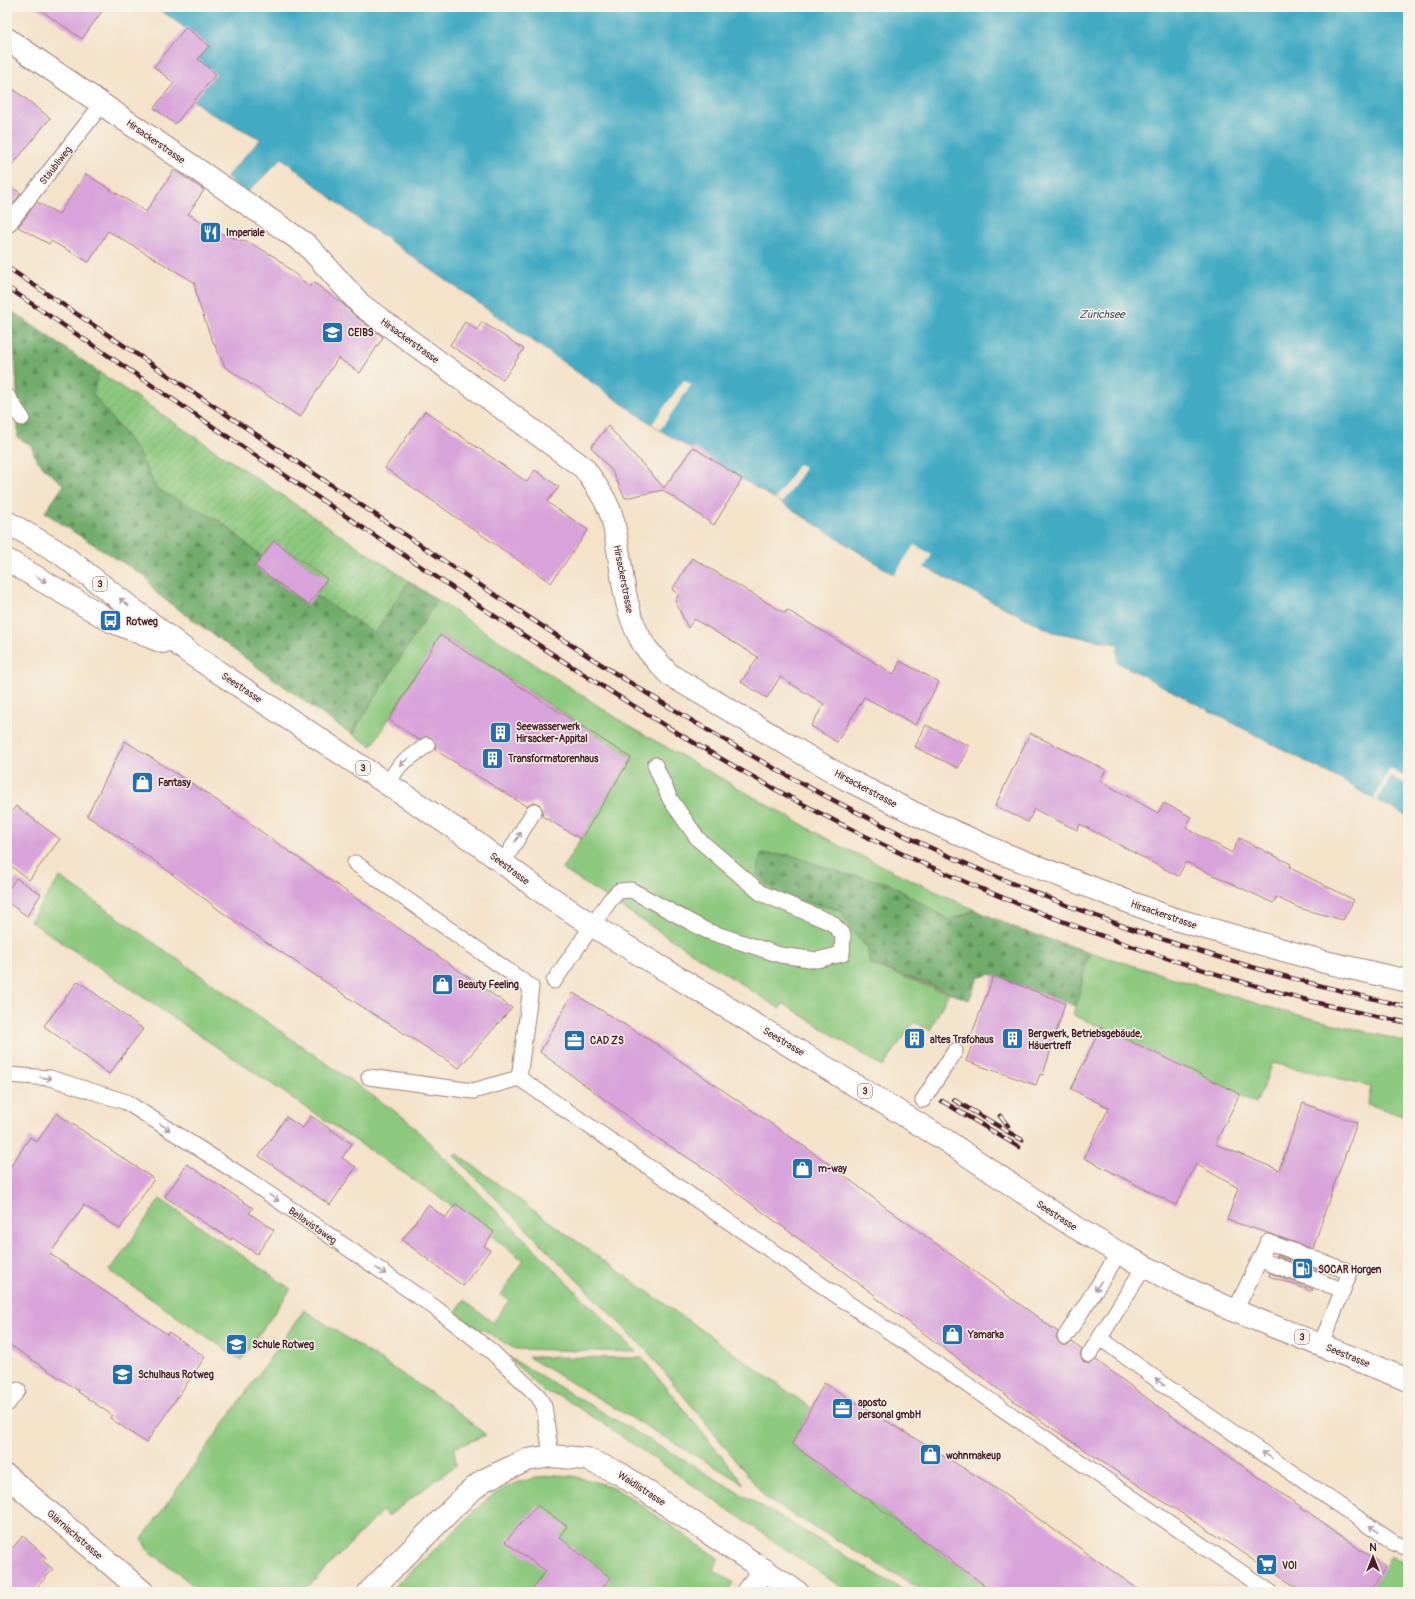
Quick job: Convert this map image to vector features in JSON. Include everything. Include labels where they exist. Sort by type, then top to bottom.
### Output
[{"type":"main road","name":"Hirsackerstrasse","points":[[7,39],[307,246],[361,305],[584,468],[601,492],[613,519],[630,615],[641,640],[650,653],[670,675],[846,779],[930,821],[1004,854],[1171,918],[1325,962],[1408,981]]},
{"type":"main road","name":"Seestrasse","points":[[7,522],[60,553],[188,652],[475,842],[535,888],[593,926],[945,1140],[1073,1226],[1119,1254],[1235,1311],[1322,1344],[1408,1380]]},
{"type":"main road","name":"Seestrasse","points":[[7,560],[111,621],[188,652]]},
{"type":"main road","name":"Waidlistrasse","points":[[369,1592],[466,1495],[484,1480],[527,1460],[551,1456],[586,1459],[619,1472],[798,1592]]},
{"type":"main road","name":"Glärnischstrasse","points":[[7,1476],[143,1592]]},
{"type":"main road","points":[[748,1592],[765,1570]]},
{"type":"lane","name":"Stäubliweg","points":[[7,226],[102,104]]},
{"type":"lane","points":[[7,396],[22,418]]},
{"type":"lane","points":[[387,784],[400,765],[427,745]]},
{"type":"lane","points":[[554,981],[610,900],[619,891],[631,890],[707,931],[780,955],[816,960],[842,954],[843,935],[832,923],[761,893],[698,839],[670,799],[655,765]]},
{"type":"lane","points":[[503,863],[534,811]]},
{"type":"lane","points":[[355,863],[531,987],[519,1078]]},
{"type":"lane","points":[[923,1100],[955,1051]]},
{"type":"lane","name":"Bellavistaweg","points":[[7,1075],[50,1078],[126,1102],[247,1179],[434,1307],[491,1351],[538,1396],[544,1406],[551,1456]]},
{"type":"lane","points":[[369,1077],[473,1091],[519,1078]]},
{"type":"lane","points":[[519,1078],[1270,1592]]},
{"type":"lane","points":[[1235,1311],[1268,1242],[1350,1272],[1322,1344]]},
{"type":"lane","points":[[1065,1337],[1119,1254]]},
{"type":"lane","points":[[1089,1355],[1144,1267]]},
{"type":"lane","points":[[1100,1338],[1174,1392],[1394,1542],[1408,1548]]},
{"type":"lane","points":[[7,1404],[18,1390]]},
{"type":"green space","points":[[9,309],[99,372],[93,394],[137,450],[157,489],[222,522],[262,557],[255,566],[308,605],[315,595],[375,633],[409,581],[437,600],[352,734],[333,722],[156,593],[146,577],[66,527],[45,512],[64,485],[45,469],[35,457],[31,445],[18,438],[16,373]]},
{"type":"green space","points":[[99,372],[409,581],[375,633],[315,595],[327,579],[274,541],[262,557],[222,522],[157,489],[137,450],[93,394]]},
{"type":"green space","points":[[437,600],[629,726],[840,846],[975,910],[949,920],[888,883],[845,874],[780,895],[841,910],[851,929],[868,949],[870,964],[948,994],[930,1030],[914,1022],[883,1067],[783,1003],[780,1009],[562,869],[631,757],[441,635],[372,746],[352,734]]},
{"type":"green space","points":[[761,854],[791,855],[845,874],[888,883],[949,920],[975,910],[1021,930],[1089,952],[1076,1006],[990,974],[978,978],[969,1000],[870,963],[868,949],[851,929],[841,910],[780,896],[757,875]]},
{"type":"green space","points":[[60,877],[406,1119],[636,1352],[515,1349],[482,1329],[480,1332],[456,1313],[464,1300],[493,1323],[509,1300],[501,1295],[523,1260],[442,1199],[30,921]]},
{"type":"green space","points":[[1089,952],[1278,1010],[1408,1042],[1408,1118],[1368,1104],[1371,1086],[1273,1063],[1256,1103],[1101,1027],[1073,1015]]},
{"type":"green space","points":[[456,1153],[544,1218],[811,1408],[792,1444],[994,1592],[926,1592],[768,1500],[648,1352],[454,1156]]},
{"type":"green space","points":[[160,1199],[291,1289],[241,1360],[110,1271]]},
{"type":"green space","points":[[304,1310],[445,1402],[486,1435],[454,1448],[456,1465],[388,1516],[382,1511],[303,1592],[202,1592],[147,1549],[142,1539]]},
{"type":"green space","points":[[507,1356],[907,1592],[848,1592],[595,1418],[560,1396],[544,1392]]},
{"type":"green space","points":[[528,1357],[642,1358],[744,1484]]},
{"type":"green space","points":[[556,1475],[573,1476],[610,1486],[628,1496],[719,1559],[713,1569],[733,1583],[727,1592],[389,1592],[487,1499],[505,1488],[519,1482]]},
{"type":"green space","points":[[1390,1557],[1408,1564],[1408,1592],[1371,1592]]},
{"type":"water","name":"Zürichsee","points":[[156,7],[1408,7],[1408,816],[1117,662],[1118,644],[1053,632],[924,567],[912,586],[782,503],[660,430],[353,215],[282,158],[247,193],[226,177],[261,139],[210,113],[194,101],[198,59],[209,46]]},
{"type":"pier","points":[[684,380],[691,385],[660,430],[652,424]]},
{"type":"pier","points":[[799,464],[805,468],[782,503],[775,499]]},
{"type":"pier","points":[[914,545],[932,554],[912,588],[893,577]]},
{"type":"pier","points":[[1390,769],[1408,779],[1408,785],[1391,776],[1377,801],[1374,799]]},
{"type":"building","points":[[36,7],[105,7],[82,39]]},
{"type":"building","points":[[186,27],[209,46],[198,59],[216,74],[175,124],[154,108],[174,83],[154,67]]},
{"type":"building","points":[[7,84],[50,118],[7,172]]},
{"type":"building","points":[[174,170],[204,190],[188,214],[222,234],[252,244],[275,257],[310,287],[313,282],[343,304],[354,315],[383,337],[360,373],[338,358],[300,417],[225,367],[210,335],[198,301],[194,282],[108,231],[89,262],[51,241],[49,244],[18,227],[37,202],[59,214],[86,174],[146,212]]},
{"type":"building","points":[[7,185],[21,193],[7,211]]},
{"type":"building","points":[[465,322],[477,330],[482,322],[524,349],[503,380],[450,345]]},
{"type":"building","points":[[425,411],[527,482],[535,470],[559,487],[547,502],[588,530],[551,583],[385,468]]},
{"type":"building","points":[[608,426],[664,488],[693,447],[742,479],[714,525],[663,490],[625,498],[612,471],[591,447]]},
{"type":"building","points":[[274,541],[327,579],[308,605],[255,566]]},
{"type":"building","points":[[692,558],[785,613],[787,610],[894,674],[900,661],[939,682],[916,725],[864,697],[837,742],[811,726],[824,704],[780,677],[767,698],[741,682],[758,657],[694,619],[688,628],[675,601],[679,594],[672,590]]},
{"type":"building","name":"Seewasserwerk Hirsacker-Appital","points":[[440,635],[631,758],[581,839],[542,816],[543,811],[539,804],[534,802],[526,806],[435,750],[436,744],[431,737],[426,736],[419,740],[389,720]]},
{"type":"building","points":[[926,725],[969,746],[958,768],[915,747]]},
{"type":"building","points":[[1030,733],[1106,770],[1100,781],[1158,813],[1164,803],[1191,817],[1186,828],[1232,853],[1239,838],[1291,864],[1290,868],[1354,900],[1343,920],[1299,908],[1276,897],[1273,903],[1186,862],[1178,876],[1080,824],[1077,830],[1034,809],[1028,822],[995,806]]},
{"type":"building","points":[[125,741],[202,790],[512,1008],[459,1068],[364,1008],[223,913],[155,861],[87,816]]},
{"type":"building","points":[[16,806],[60,839],[29,880],[7,863],[7,818]]},
{"type":"building","points":[[16,878],[41,894],[27,916],[7,902],[7,892]]},
{"type":"building","name":"Bergwerk, Betriebsgebäude, Häuertreff","points":[[994,975],[1065,1003],[1043,1075],[1040,1074],[1036,1085],[966,1061],[972,1045],[968,1044]]},
{"type":"building","points":[[78,981],[143,1029],[109,1074],[44,1026]]},
{"type":"building","points":[[573,993],[656,1044],[828,1163],[877,1201],[1058,1332],[1056,1337],[1060,1344],[1065,1346],[1072,1342],[1082,1350],[1080,1355],[1084,1362],[1089,1364],[1096,1360],[1155,1404],[1386,1567],[1370,1592],[1304,1592],[1110,1467],[1037,1418],[702,1167],[653,1135],[540,1052]]},
{"type":"building","points":[[1101,1027],[1240,1094],[1215,1144],[1279,1170],[1303,1103],[1357,1123],[1332,1190],[1313,1249],[1227,1220],[1238,1188],[1196,1164],[1176,1205],[1084,1158],[1109,1108],[1071,1089]]},
{"type":"building","points":[[56,1113],[154,1179],[120,1229],[84,1205],[50,1254],[167,1334],[169,1332],[205,1357],[146,1443],[110,1418],[112,1415],[78,1392],[79,1391],[7,1343],[7,1172],[30,1137],[37,1142]]},
{"type":"building","points":[[311,1116],[352,1144],[342,1158],[356,1167],[330,1205],[259,1156],[286,1117],[303,1128]]},
{"type":"building","points":[[187,1164],[253,1208],[249,1213],[274,1230],[257,1254],[232,1238],[231,1240],[165,1197]]},
{"type":"building","points":[[456,1204],[494,1232],[484,1246],[490,1250],[463,1286],[402,1240],[428,1205],[445,1218]]},
{"type":"building","points":[[1277,1255],[1319,1270],[1319,1272],[1276,1256]]},
{"type":"building","points":[[1270,1273],[1313,1289],[1312,1291],[1269,1276]]},
{"type":"building","points":[[824,1383],[988,1483],[1142,1592],[994,1592],[792,1444]]},
{"type":"building","points":[[537,1505],[567,1526],[559,1537],[611,1578],[598,1592],[530,1592],[546,1571],[505,1542]]},
{"type":"building","points":[[23,1536],[46,1557],[43,1561],[53,1569],[33,1592],[7,1592],[7,1554]]},
{"type":"railway","points":[[7,267],[538,624],[730,743],[861,815],[1006,881],[1124,926],[1245,965],[1306,982],[1408,1007]]},
{"type":"railway","points":[[7,287],[550,653],[671,729],[795,800],[858,833],[922,863],[1066,923],[1164,957],[1264,988],[1326,1005],[1408,1023]]},
{"type":"railway","points":[[954,1100],[1022,1140]]},
{"type":"railway","points":[[942,1101],[1019,1147]]},
{"type":"railway","points":[[1000,1116],[1008,1126]]},
{"type":"place","name":"Imperiale","points":[[211,232]]},
{"type":"place","name":"CEIBS","points":[[332,332]]},
{"type":"place","name":"Rotweg","points":[[111,621]]},
{"type":"place","name":"Seewasserwerk Hirsacker-Appital","points":[[500,732]]},
{"type":"place","name":"Transformatorenhaus","points":[[493,758]]},
{"type":"place","name":"Fantasy","points":[[143,782]]},
{"type":"place","name":"Beauty Feeling","points":[[442,984]]},
{"type":"place","name":"altes Trafohaus","points":[[914,1039]]},
{"type":"place","name":"Bergwerk, Betriebsgebäude, Häuertreff","points":[[1013,1039]]},
{"type":"place","name":"CAD ZS","points":[[575,1040]]},
{"type":"place","name":"m-way","points":[[802,1168]]},
{"type":"place","name":"SOCAR Horgen","points":[[1302,1269]]},
{"type":"place","name":"Yamarka","points":[[953,1334]]},
{"type":"place","name":"Schule Rotweg","points":[[237,1344]]},
{"type":"place","name":"Schulhaus Rotweg","points":[[123,1374]]},
{"type":"place","name":"aposto personal gmbH","points":[[843,1408]]},
{"type":"place","name":"wohnmakeup","points":[[931,1455]]},
{"type":"place","name":"VOI","points":[[1266,1565]]}]
